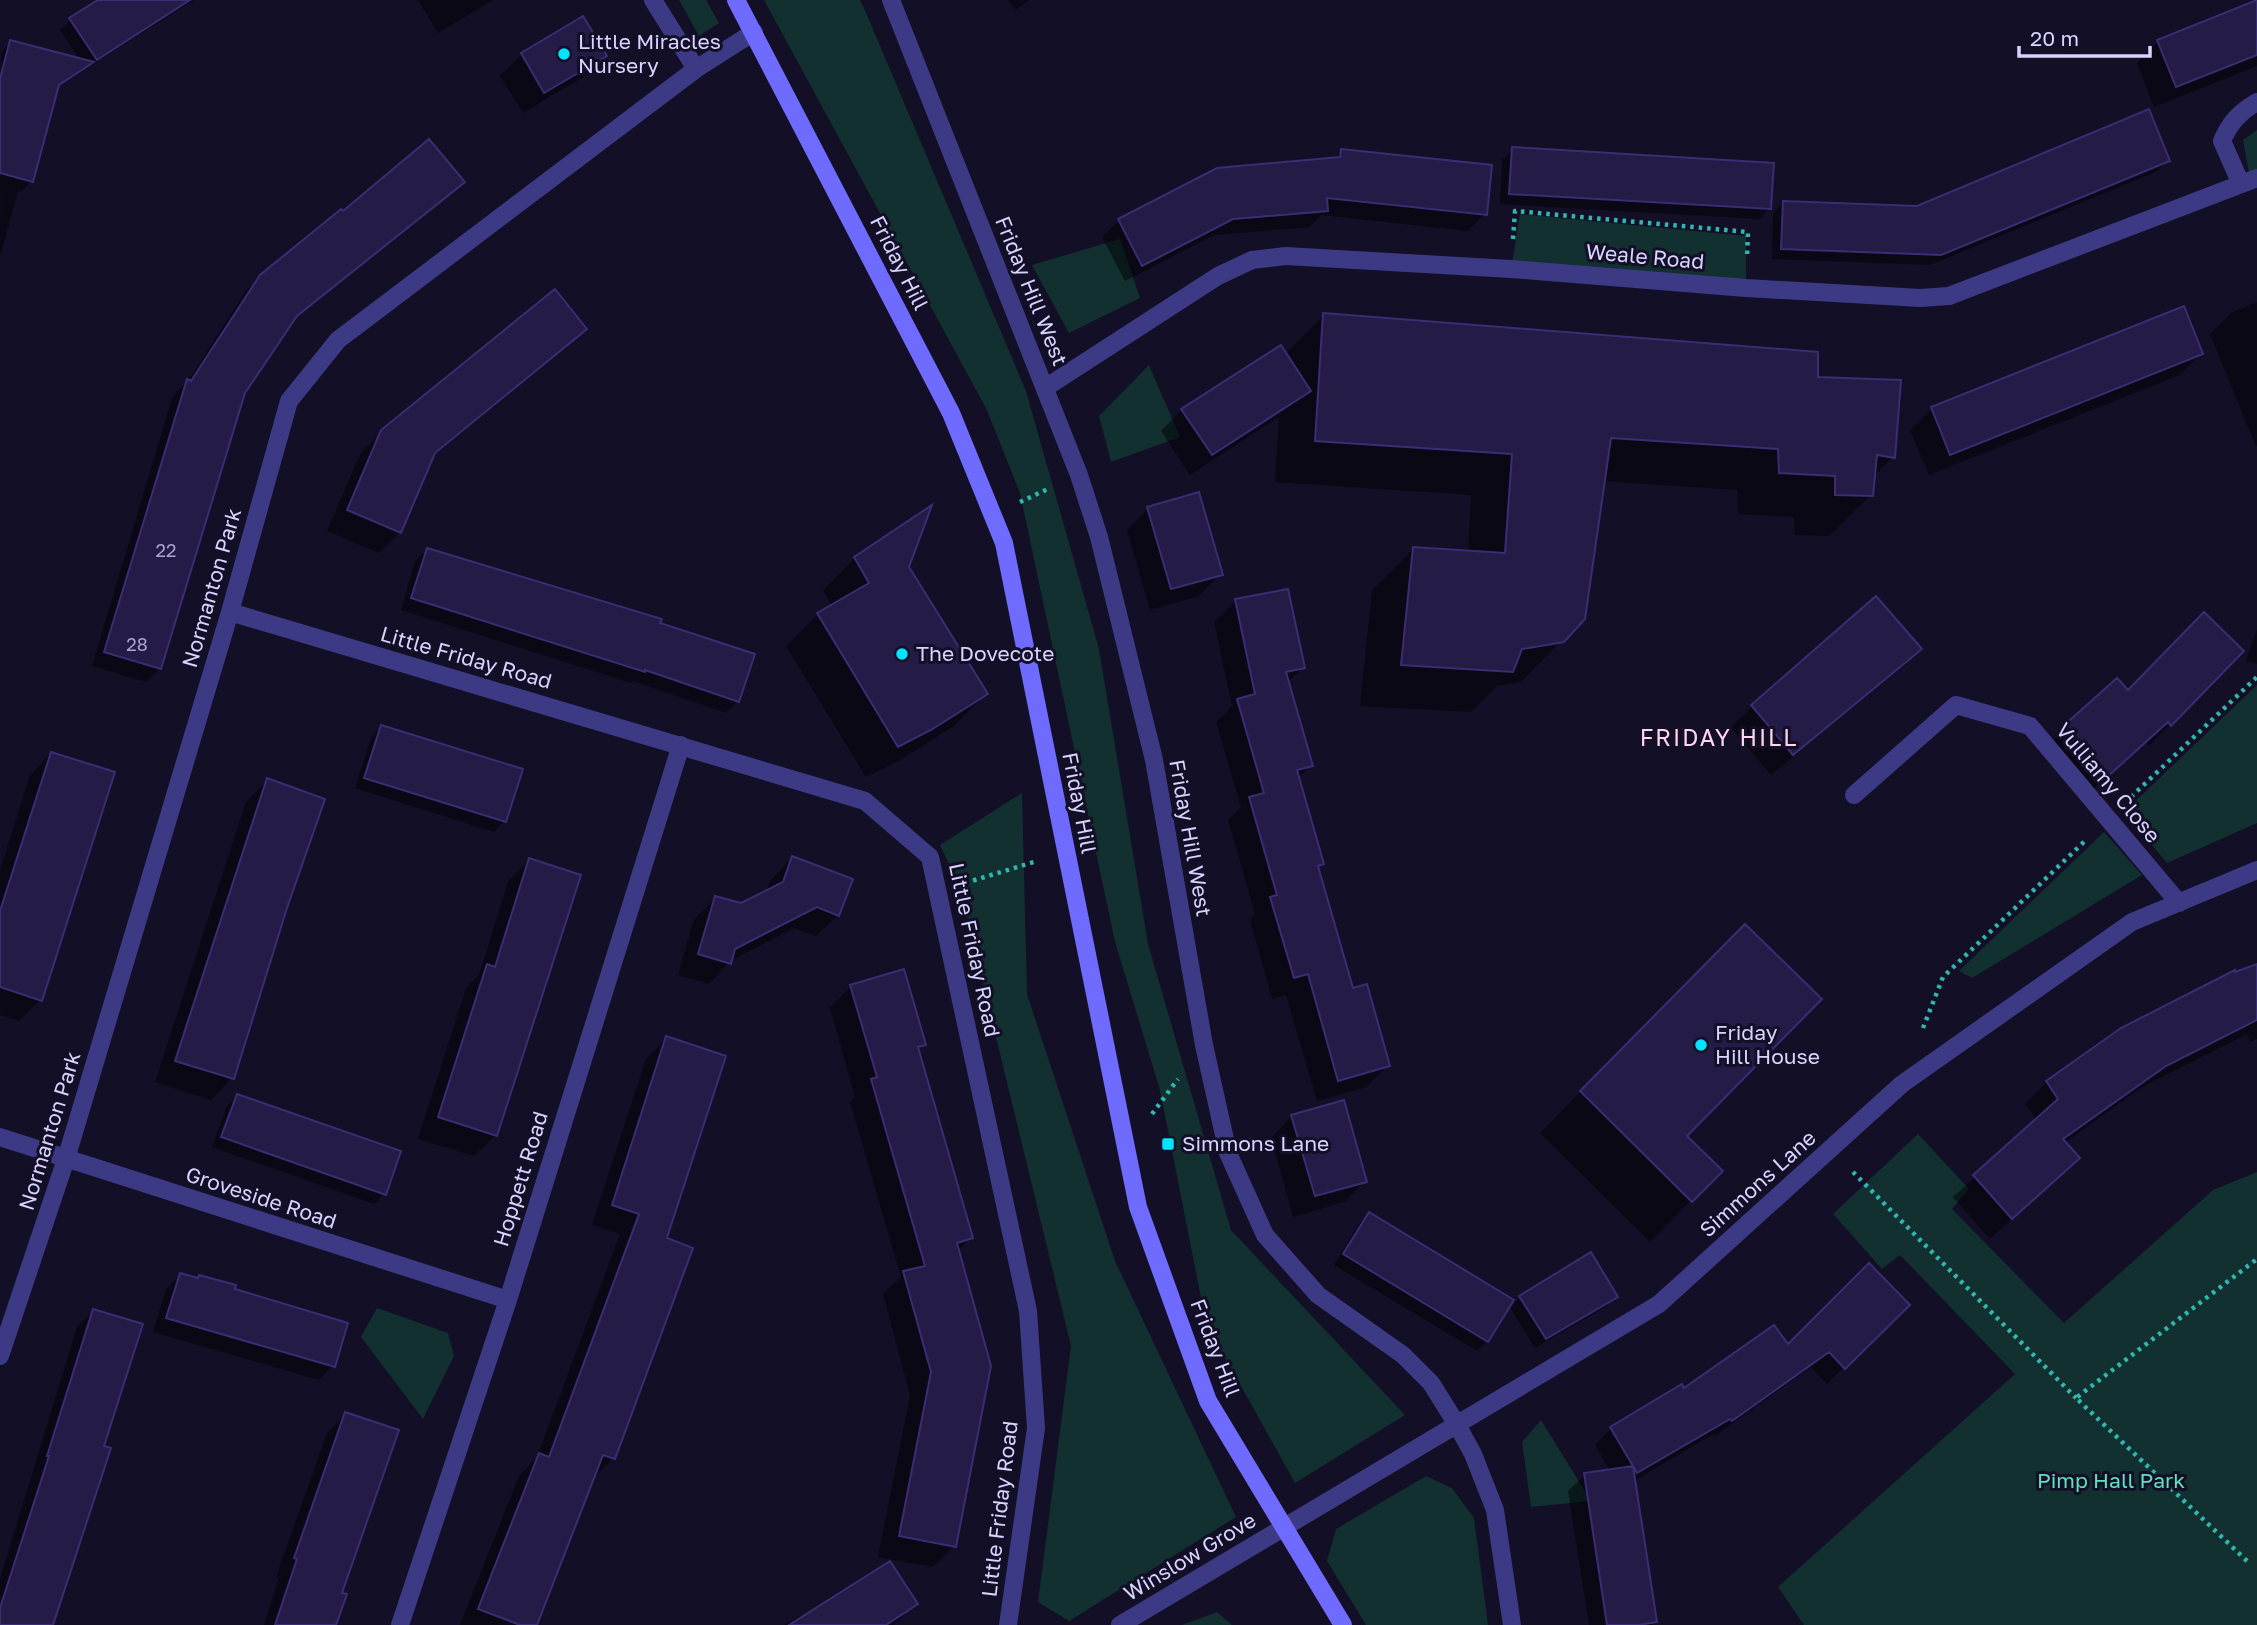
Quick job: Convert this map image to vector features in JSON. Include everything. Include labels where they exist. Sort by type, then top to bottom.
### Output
[{"type":"main road","name":"Friday Hill","points":[[736,0],[951,413],[1004,543],[1138,1207],[1208,1401],[1343,1625]]},
{"type":"street","points":[[653,0],[696,69]]},
{"type":"street","name":"Friday Hill West","points":[[891,0],[1079,475],[1099,537],[1153,760],[1204,1045],[1228,1153],[1265,1235],[1318,1294],[1403,1355],[1431,1383],[1456,1423],[1478,1466],[1494,1510],[1512,1625]]},
{"type":"street","name":"Normanton Park","points":[[0,1356],[66,1159],[289,401],[338,340],[696,69],[754,32]]},
{"type":"street","points":[[2249,181],[2222,141],[2228,126],[2242,111],[2257,102]]},
{"type":"street","name":"Weale Road","points":[[1045,388],[1218,276],[1252,260],[1286,256],[1511,268],[1746,288],[1920,298],[1949,296],[2249,181]]},
{"type":"street","name":"Little Friday Road","points":[[229,612],[866,802],[930,857],[1028,1311],[1036,1428],[1008,1625]]},
{"type":"street","name":"Vulliamy Close","points":[[1854,795],[1956,705],[2030,726],[2179,903]]},
{"type":"street","name":"Hoppett Road","points":[[400,1625],[508,1300],[681,745]]},
{"type":"street","name":"Simmons Lane","points":[[1283,1528],[1659,1304],[1902,1084],[2132,922],[2257,870]]},
{"type":"street","name":"Groveside Road","points":[[0,1137],[508,1300]]},
{"type":"street","name":"Winslow Grove","points":[[1120,1625],[1283,1528]]},
{"type":"path","points":[[1511,268],[1515,211],[1748,232],[1746,288]]},
{"type":"path","points":[[992,515],[1079,475]]},
{"type":"path","points":[[1902,1084],[1943,977],[2257,677]]},
{"type":"path","points":[[938,891],[1066,852]]},
{"type":"path","points":[[1126,1149],[1204,1045]]},
{"type":"path","points":[[1831,1148],[2076,1398],[2247,1560]]},
{"type":"path","points":[[2076,1398],[2257,1259]]},
{"type":"green space","points":[[679,0],[706,0],[719,23],[699,36]]},
{"type":"green space","points":[[764,0],[860,0],[867,15],[1026,391],[1099,649],[1148,944],[1231,1230],[1405,1415],[1295,1483],[1206,1323],[1160,1090],[1115,942],[1020,493],[987,410]]},
{"type":"green space","points":[[2257,130],[2257,170],[2249,173],[2243,140]]},
{"type":"green space","points":[[1520,214],[1746,236],[1746,281],[1511,269]]},
{"type":"green space","points":[[1120,239],[1140,298],[1069,333],[1032,265]]},
{"type":"green space","points":[[1149,365],[1180,437],[1111,462],[1099,416]]},
{"type":"green space","points":[[2257,685],[2257,823],[2167,863],[2124,812]]},
{"type":"green space","points":[[1022,793],[1027,994],[1115,1261],[1236,1517],[1069,1621],[1038,1602],[1071,1346],[959,885],[940,845]]},
{"type":"green space","points":[[2104,832],[2142,875],[1972,978],[1959,971]]},
{"type":"green space","name":"Pimp Hall Park","points":[[1918,1134],[1969,1189],[1952,1209],[2064,1323],[2213,1190],[2257,1172],[2257,1625],[1804,1625],[1778,1587],[2015,1374],[1900,1255],[1882,1269],[1833,1214]]},
{"type":"green space","points":[[377,1308],[448,1333],[454,1356],[423,1419],[361,1337]]},
{"type":"green space","points":[[1541,1420],[1591,1501],[1531,1507],[1522,1442]]},
{"type":"green space","points":[[1426,1476],[1452,1488],[1474,1518],[1488,1625],[1366,1625],[1327,1561],[1336,1529]]},
{"type":"green space","points":[[1217,1612],[1232,1625],[1182,1625]]},
{"type":"building","points":[[98,0],[190,0],[97,60],[69,18]]},
{"type":"building","points":[[2257,0],[2257,55],[2176,87],[2157,40]]},
{"type":"building","name":"Little Miracles Nursery","points":[[583,16],[607,56],[544,93],[521,53]]},
{"type":"building","points":[[10,40],[94,62],[59,85],[33,182],[0,173],[0,79]]},
{"type":"building","points":[[2149,109],[2170,161],[1941,255],[1781,249],[1783,201],[1917,206]]},
{"type":"building","points":[[429,139],[465,182],[297,316],[245,393],[161,669],[104,652],[187,379],[191,381],[260,275],[341,209],[343,211]]},
{"type":"building","points":[[1512,147],[1774,163],[1771,209],[1509,194]]},
{"type":"building","points":[[1341,149],[1492,165],[1487,215],[1327,198],[1328,211],[1233,219],[1142,266],[1118,219],[1217,168],[1340,157]]},
{"type":"building","points":[[555,289],[587,329],[435,453],[401,533],[347,510],[381,430]]},
{"type":"building","points":[[2184,306],[2203,354],[1950,455],[1931,407]]},
{"type":"building","points":[[1323,313],[1818,352],[1818,377],[1901,380],[1895,458],[1877,455],[1873,496],[1835,495],[1835,476],[1779,473],[1778,449],[1611,438],[1585,619],[1564,642],[1522,649],[1513,672],[1401,665],[1413,547],[1505,553],[1512,454],[1315,441]]},
{"type":"building","points":[[1281,345],[1311,391],[1212,455],[1181,409]]},
{"type":"building","points":[[1199,492],[1223,575],[1171,589],[1147,507]]},
{"type":"building","name":"The Dovecote","points":[[932,505],[909,567],[988,694],[898,747],[817,613],[869,583],[854,557]]},
{"type":"building","points":[[427,548],[662,619],[660,623],[755,654],[739,702],[411,598]]},
{"type":"building","points":[[1288,589],[1305,668],[1286,672],[1313,766],[1297,770],[1324,864],[1318,866],[1353,988],[1367,984],[1390,1066],[1338,1081],[1308,974],[1294,978],[1270,897],[1277,895],[1249,797],[1264,793],[1237,699],[1255,694],[1235,599]]},
{"type":"building","points":[[1876,596],[1922,649],[1793,755],[1751,705]]},
{"type":"building","points":[[2204,612],[2244,651],[2171,726],[2168,722],[2106,778],[2061,728],[2117,678],[2128,690]]},
{"type":"building","points":[[381,725],[523,769],[506,822],[364,778]]},
{"type":"building","points":[[51,752],[115,772],[42,1001],[0,987],[0,911]]},
{"type":"building","points":[[267,778],[325,799],[287,908],[234,1079],[175,1061]]},
{"type":"building","points":[[792,856],[853,879],[839,916],[817,907],[735,949],[731,964],[698,954],[715,896],[741,903],[783,882]]},
{"type":"building","points":[[529,858],[581,875],[497,1136],[438,1117],[487,964],[495,967]]},
{"type":"building","name":"Friday Hill House","points":[[1745,924],[1822,999],[1687,1136],[1723,1171],[1692,1202],[1580,1091]]},
{"type":"building","points":[[2257,964],[2257,1020],[2166,1066],[2063,1139],[2080,1158],[2012,1219],[1973,1175],[2058,1099],[2046,1081],[2121,1028],[2235,970]]},
{"type":"building","points":[[904,969],[926,1045],[918,1047],[973,1238],[957,1243],[991,1366],[956,1547],[899,1536],[931,1372],[903,1271],[925,1266],[871,1079],[877,1077],[850,985]]},
{"type":"building","points":[[666,1036],[726,1056],[667,1238],[693,1248],[615,1459],[603,1455],[537,1625],[520,1625],[478,1609],[539,1453],[549,1457],[639,1214],[612,1205]]},
{"type":"building","points":[[237,1094],[401,1151],[386,1195],[221,1137]]},
{"type":"building","points":[[1344,1100],[1367,1182],[1315,1196],[1291,1115]]},
{"type":"building","points":[[1369,1212],[1514,1300],[1488,1342],[1343,1254]]},
{"type":"building","points":[[1591,1252],[1618,1297],[1546,1339],[1519,1296]]},
{"type":"building","points":[[1869,1263],[1910,1305],[1845,1369],[1829,1352],[1732,1421],[1730,1419],[1637,1473],[1610,1427],[1682,1384],[1684,1388],[1774,1325],[1788,1344]]},
{"type":"building","points":[[180,1273],[236,1285],[235,1289],[348,1323],[335,1367],[166,1318]]},
{"type":"building","points":[[93,1309],[143,1324],[104,1446],[111,1448],[53,1625],[0,1625],[0,1608]]},
{"type":"building","points":[[345,1412],[399,1430],[342,1593],[347,1594],[336,1625],[275,1625],[297,1559],[294,1558]]},
{"type":"building","points":[[1633,1466],[1657,1622],[1607,1625],[1584,1473]]},
{"type":"building","points":[[890,1561],[918,1604],[886,1625],[789,1625]]},
{"type":"place","name":"Little Miracles Nursery","points":[[564,54]]},
{"type":"place","name":"The Dovecote","points":[[902,654]]},
{"type":"place","name":"Friday Hill House","points":[[1701,1045]]},
{"type":"place","name":"Simmons Lane","points":[[1168,1144]]},
{"type":"district","name":"FRIDAY HILL","points":[[1719,738]]}]
